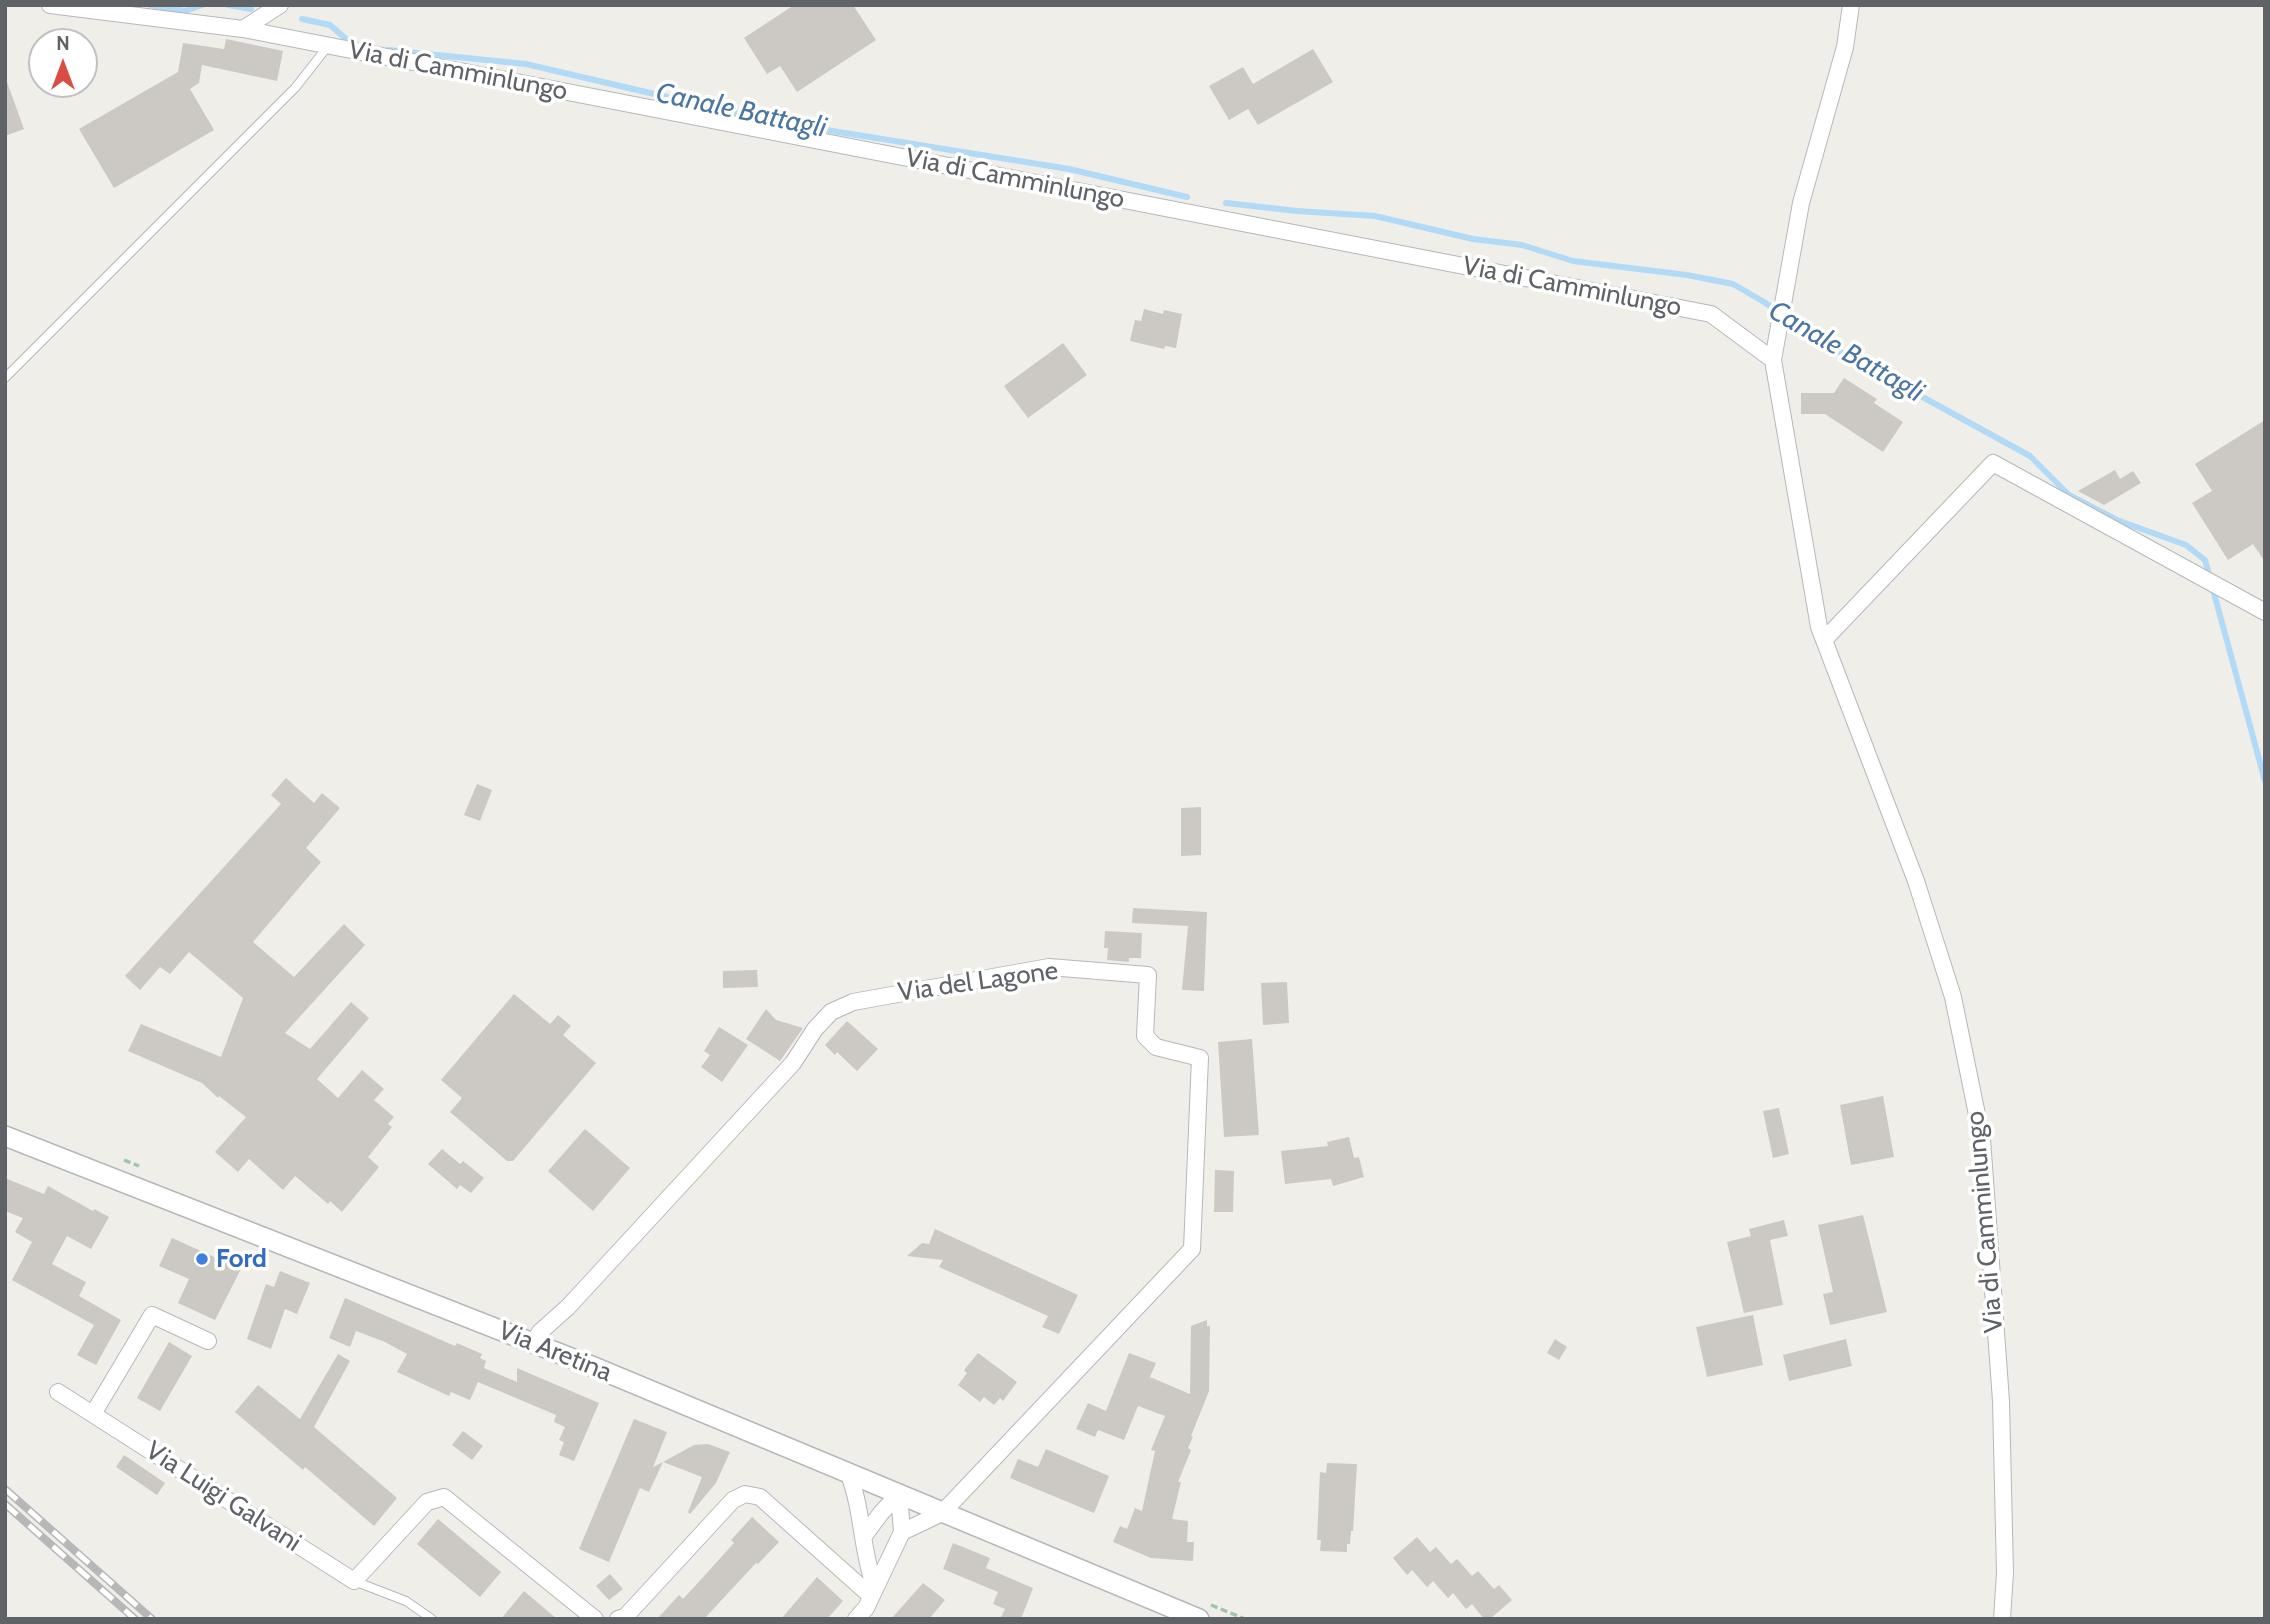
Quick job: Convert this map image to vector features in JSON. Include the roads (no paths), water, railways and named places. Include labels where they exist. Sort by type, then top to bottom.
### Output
[{"type":"street","name":"Via di Camminlungo","points":[[50,5],[243,29],[1711,314],[1773,360]]},
{"type":"street","points":[[243,29],[280,5]]},
{"type":"street","name":"Via di Camminlungo","points":[[1850,5],[1845,47],[1801,203],[1773,360],[1819,627],[1916,881],[1949,984],[1982,1139],[2001,1401],[2006,1573],[2002,1619]]},
{"type":"street","points":[[1824,639],[1993,463],[2265,612]]},
{"type":"street","name":"Via del Lagone","points":[[533,1343],[540,1332],[568,1307],[793,1063],[831,1012],[853,1002],[1049,967],[1148,975],[1145,1036],[1156,1047],[1200,1058],[1192,1249],[942,1513]]},
{"type":"street","name":"Via Aretina","points":[[5,1136],[533,1343],[899,1494]]},
{"type":"street","points":[[93,1414],[152,1315],[208,1341]]},
{"type":"street","name":"Via Luigi Galvani","points":[[58,1392],[354,1581]]},
{"type":"street","points":[[848,1472],[857,1494],[873,1592]]},
{"type":"street","points":[[618,1619],[625,1617],[733,1500],[745,1494],[760,1497],[873,1592]]},
{"type":"street","points":[[864,1536],[899,1494]]},
{"type":"street","points":[[899,1494],[1199,1619]]},
{"type":"street","points":[[856,1619],[866,1608],[902,1532],[899,1494]]},
{"type":"street","points":[[354,1581],[427,1502],[443,1497],[595,1619]]},
{"type":"street","points":[[902,1532],[942,1513]]},
{"type":"lane","points":[[5,378],[295,88],[328,46],[202,26]]},
{"type":"lane","points":[[354,1581],[407,1601],[432,1619]]},
{"type":"waterway","name":"Canale Battagli","points":[[150,5],[185,11],[202,5]]},
{"type":"waterway","name":"Canale Battagli","points":[[228,5],[251,9]]},
{"type":"waterway","name":"Canale Battagli","points":[[302,19],[330,25],[353,45]]},
{"type":"waterway","name":"Canale Battagli","points":[[388,50],[526,64],[770,121],[1069,169],[1187,197]]},
{"type":"waterway","name":"Canale Battagli","points":[[1226,203],[1375,216],[1473,239],[1522,245],[1573,261],[1687,275],[1733,284],[1815,338],[2030,456],[2069,495],[2117,520],[2186,545],[2205,560],[2265,781]]},
{"type":"railway","points":[[5,1489],[152,1619]]},
{"type":"railway","points":[[5,1504],[135,1619]]},
{"type":"place","name":"Ford","points":[[202,1259]]}]
